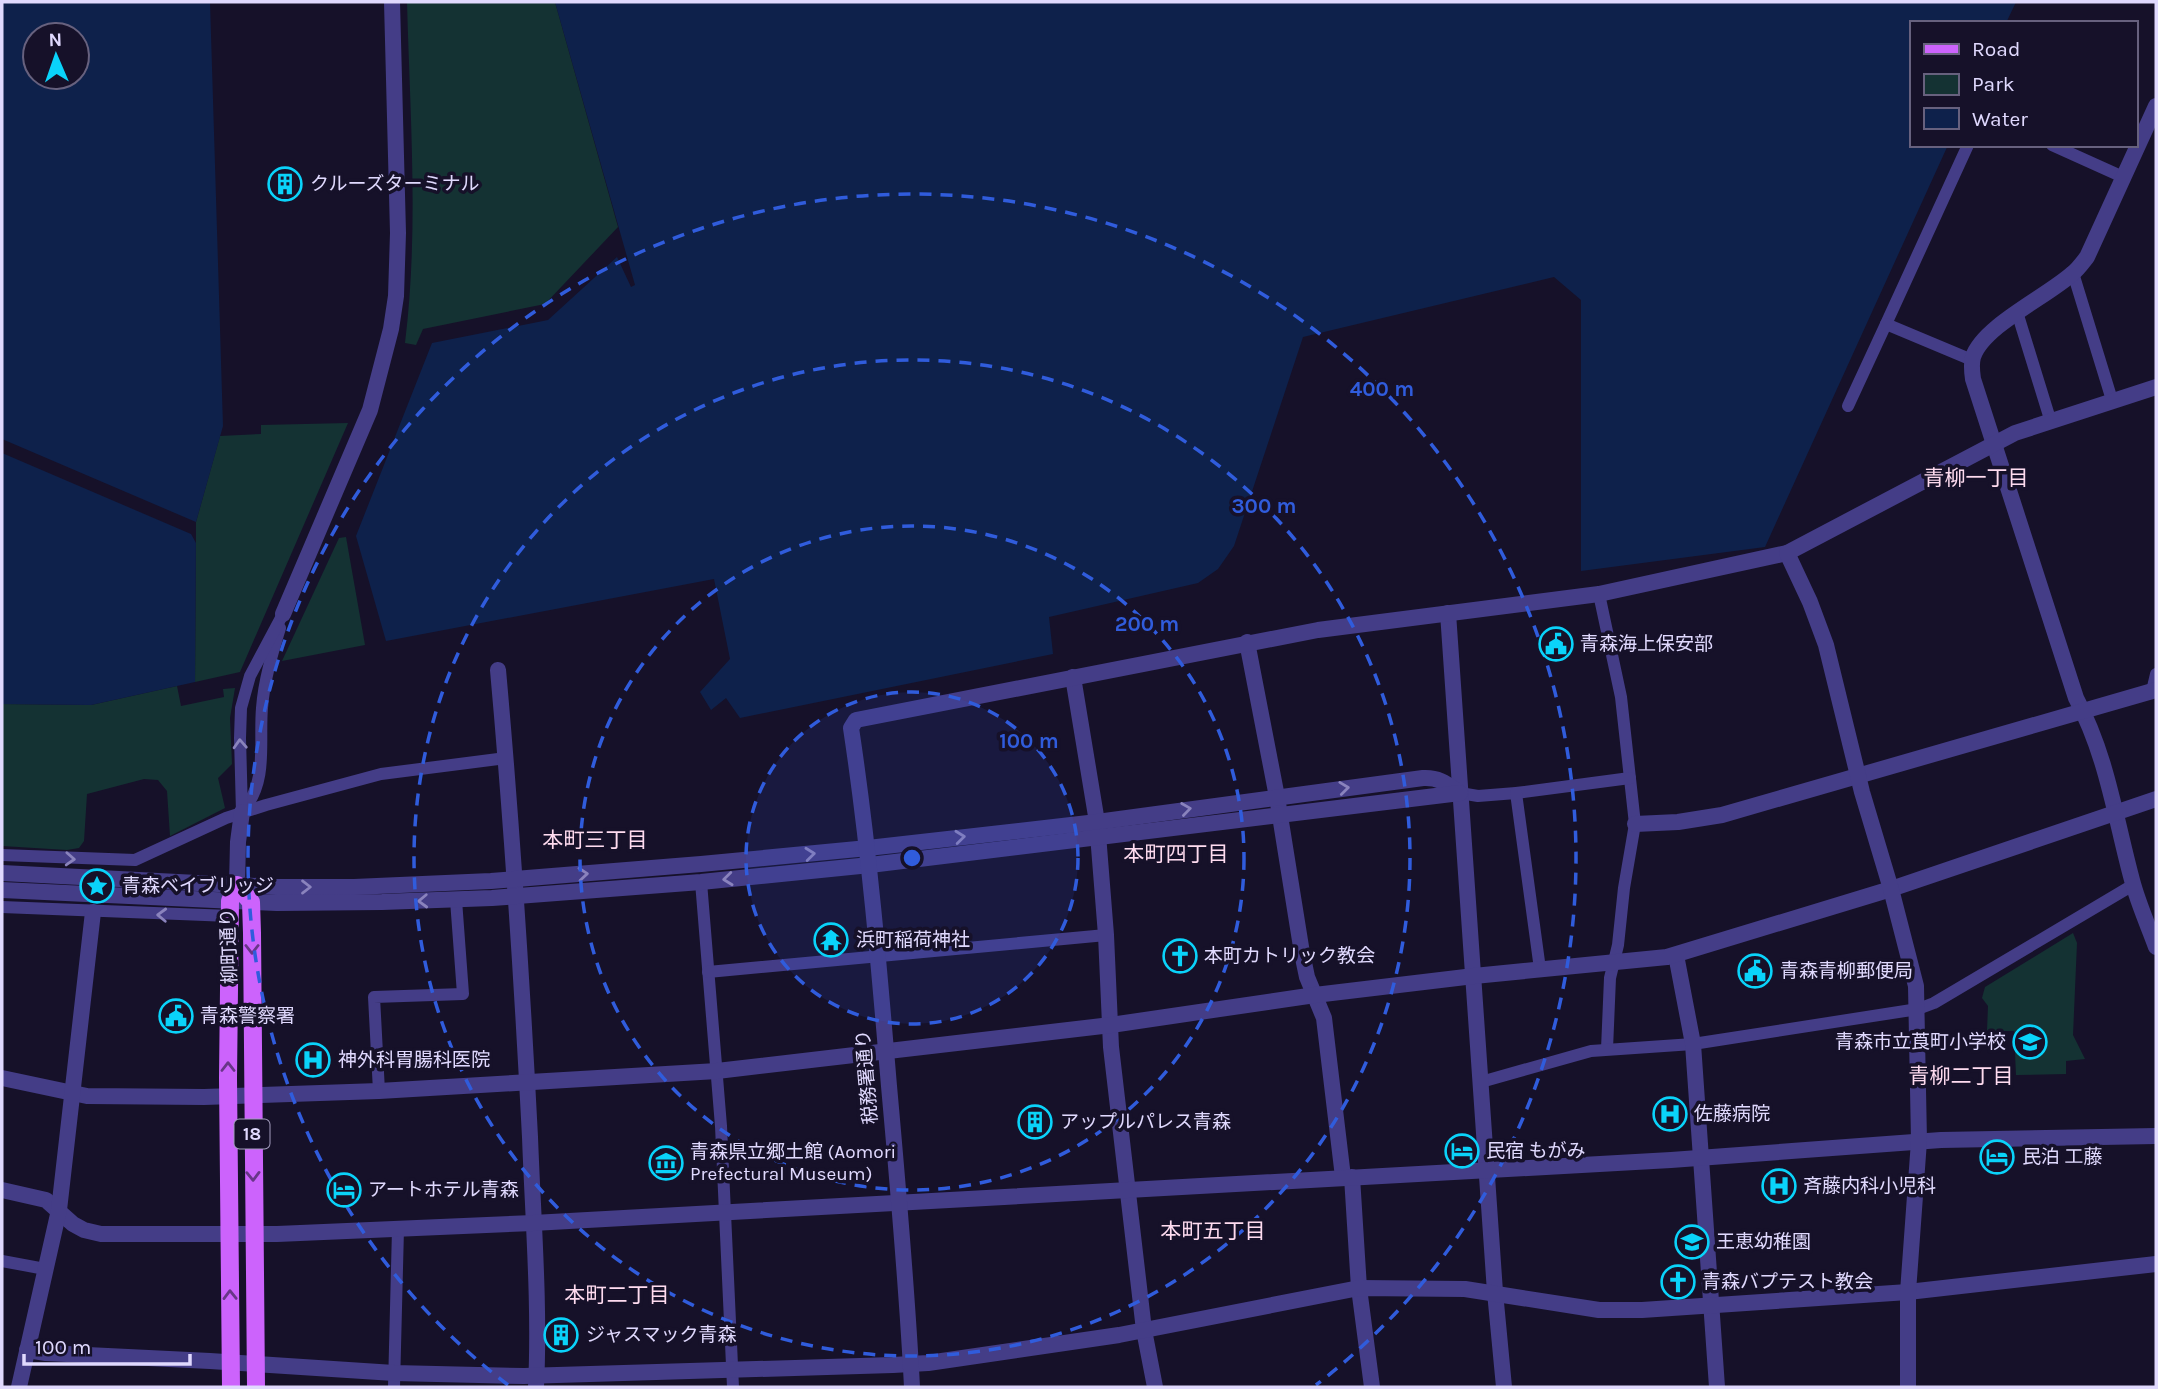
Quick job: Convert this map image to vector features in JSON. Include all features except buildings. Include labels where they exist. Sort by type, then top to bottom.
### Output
[{"type":"main road","name":"柳町通り","points":[[231,1387],[228,1097],[233,901],[251,902],[256,1387]]},
{"type":"street","points":[[233,901],[243,810],[241,708],[250,676],[283,614],[370,410],[391,329],[396,296],[398,233],[392,2]]},
{"type":"street","points":[[2137,147],[2156,106]]},
{"type":"street","points":[[1848,406],[1967,147]]},
{"type":"street","points":[[2056,147],[2123,177]]},
{"type":"street","points":[[2137,147],[2087,257],[2073,273],[2017,312],[1980,344],[1972,360],[1973,379],[2076,698],[2091,724],[2110,784],[2133,885],[2156,947]]},
{"type":"street","points":[[2073,273],[2112,400]]},
{"type":"street","points":[[2017,312],[2050,419]]},
{"type":"street","points":[[1886,324],[1972,360]]},
{"type":"street","name":"税務署通り","points":[[912,1387],[900,1204],[870,865],[851,728],[856,720],[1247,642],[1387,620],[1599,594],[1787,553],[2015,433],[2050,419],[2156,387]]},
{"type":"street","points":[[1787,553],[1826,645],[1858,777],[1916,986],[1919,1141],[1908,1292],[1908,1387]]},
{"type":"street","points":[[1599,594],[1621,697],[1635,824],[1623,888],[1615,961],[1610,978],[1607,1049]]},
{"type":"street","points":[[243,810],[251,801],[258,784],[265,687],[283,614]]},
{"type":"street","points":[[1448,614],[1486,1170],[1504,1387]]},
{"type":"street","points":[[1247,642],[1277,797],[1302,953],[1307,977],[1324,1018],[1348,1177],[1372,1387]]},
{"type":"street","points":[[498,670],[515,878],[527,1083],[536,1381]]},
{"type":"street","points":[[1635,824],[1678,822],[1722,815],[1858,777],[2154,691],[2156,674]]},
{"type":"street","points":[[1073,677],[1098,830],[1111,1047],[1144,1331],[1155,1387]]},
{"type":"street","points":[[2,855],[135,860],[243,810],[382,774],[506,758]]},
{"type":"street","points":[[251,902],[456,900],[701,882],[870,865],[1098,830],[1277,797],[1434,777],[1460,793]]},
{"type":"street","points":[[2,907],[93,912],[233,901],[354,887],[701,864],[1279,814],[1460,793],[1478,796],[1516,793],[1630,778]]},
{"type":"street","points":[[1516,793],[1540,968]]},
{"type":"street","points":[[2,1078],[87,1096],[252,1097],[717,1071],[1111,1025],[1315,995],[1676,955],[1891,889],[2156,799]]},
{"type":"street","points":[[2,873],[108,878],[233,901]]},
{"type":"street","points":[[701,882],[717,1071],[733,1387]]},
{"type":"street","points":[[1481,1082],[1574,1055],[1607,1049],[1693,1044],[1918,1009],[1934,1003],[2113,894],[2133,885]]},
{"type":"street","points":[[2,890],[233,901]]},
{"type":"street","points":[[379,1091],[374,997],[463,994],[456,900]]},
{"type":"street","points":[[19,1387],[59,1210],[93,912]]},
{"type":"street","points":[[708,972],[1106,935]]},
{"type":"street","points":[[1676,955],[1693,1044],[1717,1387]]},
{"type":"street","points":[[2,1190],[46,1200],[73,1224],[101,1234],[229,1235],[725,1214],[1699,1158],[1919,1141],[2156,1136]]},
{"type":"street","points":[[394,1380],[398,1229]]},
{"type":"street","points":[[2,1261],[45,1269]]},
{"type":"street","points":[[27,1350],[256,1364],[394,1380],[536,1381],[910,1364],[1144,1331],[1360,1289],[1465,1289],[1599,1310],[1642,1310],[1908,1292],[2156,1264]]},
{"type":"green space","points":[[407,2],[555,2],[618,227],[545,304],[423,329],[416,345],[405,343],[413,215]]},
{"type":"green space","points":[[348,423],[240,672],[195,682],[196,522],[220,436],[261,434],[261,425]]},
{"type":"green space","points":[[346,537],[365,645],[282,661],[339,538]]},
{"type":"green space","points":[[177,686],[181,706],[224,697],[223,689],[235,688],[230,718],[232,764],[218,778],[225,808],[170,836],[167,791],[158,780],[144,779],[87,794],[84,841],[79,848],[67,850],[2,846],[2,704],[91,705]]},
{"type":"green space","points":[[2073,933],[2077,943],[2073,1035],[2085,1059],[2066,1061],[2066,1074],[2016,1075],[2014,1031],[1987,1031],[1988,1006],[1982,998],[1985,987]]},
{"type":"water","points":[[2,2],[210,2],[223,426],[196,522],[195,682],[91,705],[2,704]]},
{"type":"water","points":[[555,2],[2016,2],[2007,21],[1910,21],[1910,147],[1947,147],[1765,547],[1581,571],[1581,300],[1554,277],[1303,337],[1234,546],[1218,569],[1198,583],[1049,617],[1053,654],[740,718],[726,698],[711,710],[700,692],[730,659],[714,579],[386,641],[356,536],[432,343],[548,320],[617,257],[631,287],[635,285]]},
{"type":"pier","points":[[2,439],[196,522],[196,543],[191,534],[2,453]]},
{"type":"place","name":"クルーズターミナル","points":[[285,184]]},
{"type":"place","name":"青森海上保安部","points":[[1556,644]]},
{"type":"place","name":"青森ベイブリッジ","points":[[97,886]]},
{"type":"place","name":"浜町稲荷神社","points":[[831,940]]},
{"type":"place","name":"本町カトリック教会","points":[[1180,956]]},
{"type":"place","name":"青森青柳郵便局","points":[[1755,971]]},
{"type":"place","name":"青森警察署","points":[[176,1016]]},
{"type":"place","name":"青森市立莨町小学校","points":[[2030,1042]]},
{"type":"place","name":"神外科胃腸科医院","points":[[313,1060]]},
{"type":"place","name":"佐藤病院","points":[[1670,1114]]},
{"type":"place","name":"アップルパレス青森","points":[[1035,1122]]},
{"type":"place","name":"民宿 もがみ","points":[[1462,1151]]},
{"type":"place","name":"民泊 工藤","points":[[1997,1157]]},
{"type":"place","name":"青森県立郷土館 (Aomori Prefectural Museum)","points":[[666,1163]]},
{"type":"place","name":"斉藤内科小児科","points":[[1779,1186]]},
{"type":"place","name":"アートホテル青森","points":[[344,1190]]},
{"type":"place","name":"王恵幼稚園","points":[[1692,1242]]},
{"type":"place","name":"青森バプテスト教会","points":[[1678,1282]]},
{"type":"place","name":"ジャスマック青森","points":[[561,1335]]},
{"type":"district","name":"青柳一丁目","points":[[1976,478]]},
{"type":"district","name":"本町三丁目","points":[[595,840]]},
{"type":"district","name":"本町四丁目","points":[[1176,854]]},
{"type":"district","name":"青柳二丁目","points":[[1961,1076]]},
{"type":"district","name":"本町五丁目","points":[[1213,1231]]},
{"type":"district","name":"本町二丁目","points":[[617,1295]]}]
